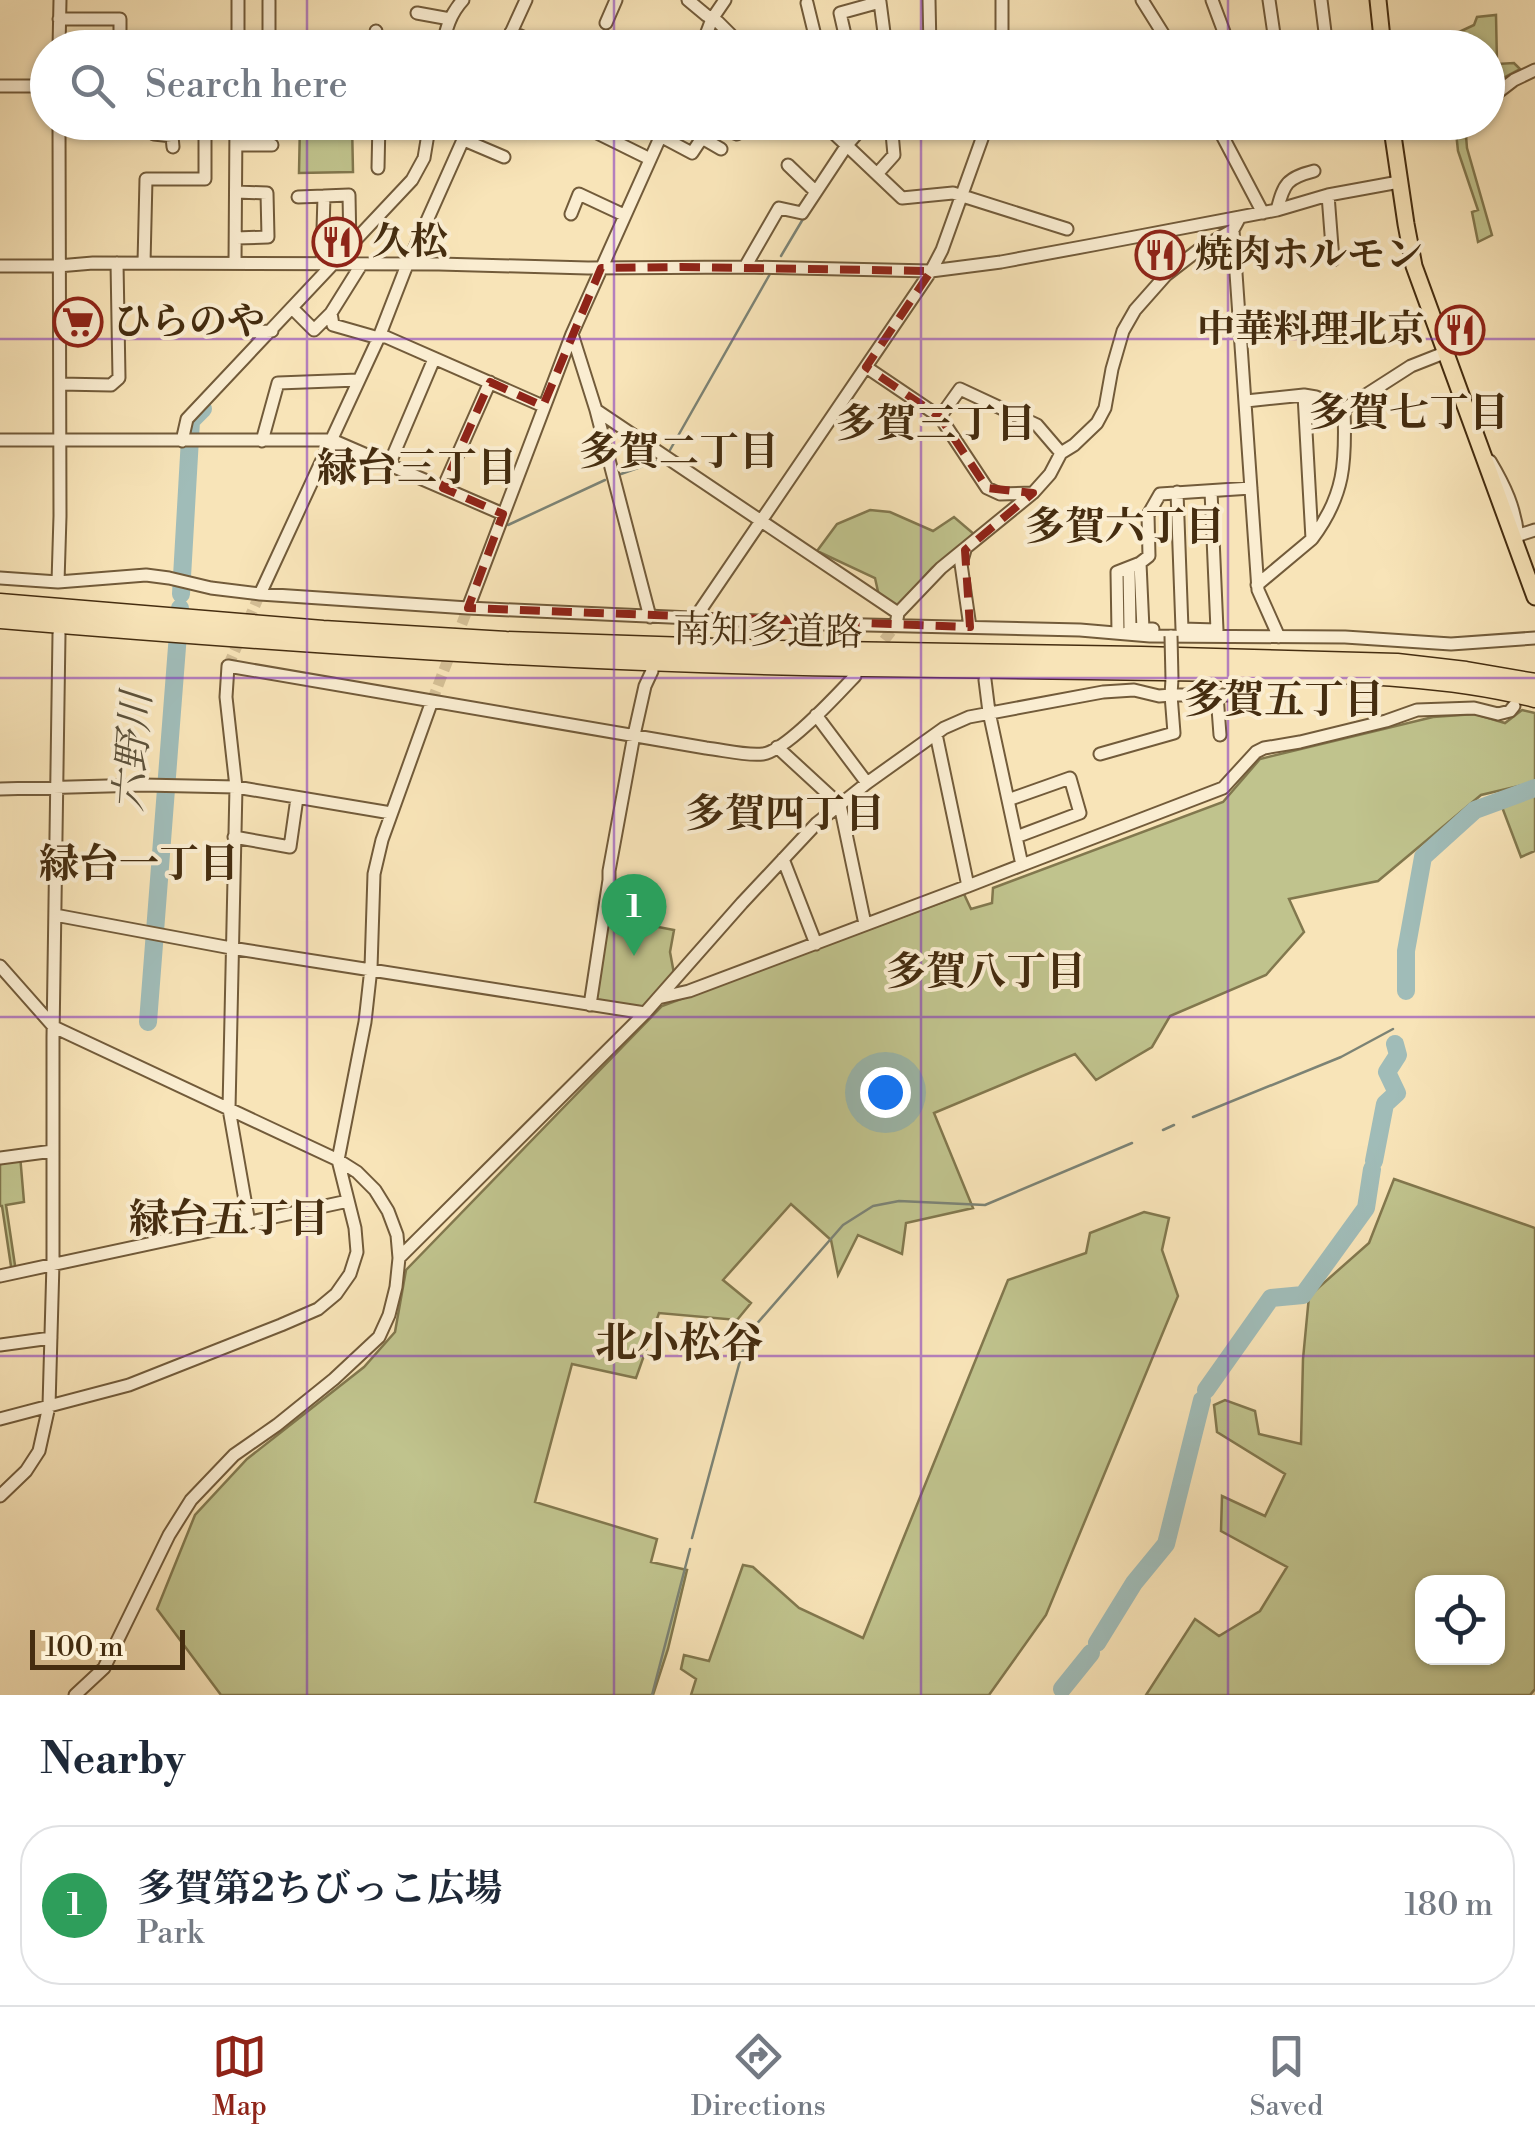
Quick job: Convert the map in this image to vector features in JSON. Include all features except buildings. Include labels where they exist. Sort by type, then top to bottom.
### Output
[{"type":"highway","name":"南知多道路","points":[[0,604],[506,641],[1398,664],[1535,683]]},
{"type":"highway","name":"南知多道路","points":[[0,619],[505,656],[777,666],[1142,670],[1398,678],[1468,685],[1535,698]]},
{"type":"main road","points":[[1378,0],[1382,30]]},
{"type":"main road","points":[[1395,140],[1414,266],[1535,597]]},
{"type":"street","points":[[60,0],[60,30]]},
{"type":"street","points":[[238,0],[238,30]]},
{"type":"street","points":[[447,30],[464,0]]},
{"type":"street","points":[[512,30],[526,0]]},
{"type":"street","points":[[688,0],[724,30]]},
{"type":"street","points":[[708,30],[724,0]]},
{"type":"street","points":[[929,0],[930,30]]},
{"type":"street","points":[[1002,0],[1002,30]]},
{"type":"street","points":[[1142,0],[1161,30]]},
{"type":"street","points":[[1212,0],[1223,30]]},
{"type":"street","points":[[1269,0],[1273,30]]},
{"type":"street","points":[[1321,0],[1325,30]]},
{"type":"street","points":[[269,1],[270,30]]},
{"type":"street","points":[[844,30],[840,13],[880,2],[884,30]]},
{"type":"street","points":[[807,3],[814,30]]},
{"type":"street","points":[[417,12],[450,19]]},
{"type":"street","points":[[60,19],[120,19],[120,30]]},
{"type":"street","points":[[1505,87],[1535,70]]},
{"type":"street","points":[[0,86],[30,86]]},
{"type":"street","points":[[58,582],[59,140]]},
{"type":"street","points":[[172,140],[173,147]]},
{"type":"street","points":[[144,262],[146,180],[205,179],[205,140]]},
{"type":"street","points":[[235,263],[236,140]]},
{"type":"street","points":[[378,168],[379,140]]},
{"type":"street","points":[[186,441],[187,419],[295,311],[328,264],[412,180],[424,158],[427,140]]},
{"type":"street","points":[[260,594],[379,337],[464,140],[504,158]]},
{"type":"street","points":[[611,140],[650,159]]},
{"type":"street","points":[[468,608],[572,334],[658,140]]},
{"type":"street","points":[[668,140],[692,153],[701,140]]},
{"type":"street","points":[[706,140],[722,149]]},
{"type":"street","points":[[746,267],[779,208],[802,213],[847,140]]},
{"type":"street","points":[[877,174],[894,156],[893,140]]},
{"type":"street","points":[[695,618],[930,271],[942,250],[982,140]]},
{"type":"street","points":[[1224,140],[1263,213]]},
{"type":"street","points":[[844,142],[902,198],[953,193],[1066,229]]},
{"type":"street","points":[[236,145],[272,145]]},
{"type":"street","points":[[788,165],[816,192]]},
{"type":"street","points":[[1277,210],[1282,190],[1291,177],[1314,171]]},
{"type":"street","points":[[0,266],[144,262],[930,271],[1000,262],[1263,213],[1328,195],[1399,182]]},
{"type":"street","points":[[236,192],[268,192],[268,237],[236,238]]},
{"type":"street","points":[[571,214],[579,194],[624,215]]},
{"type":"street","points":[[298,197],[349,195],[350,246]]},
{"type":"street","points":[[1328,195],[1332,260]]},
{"type":"street","points":[[324,196],[328,264]]},
{"type":"street","points":[[1240,217],[1233,230],[1257,585],[1280,637]]},
{"type":"street","points":[[897,619],[941,568],[1033,493],[1062,452],[1097,423],[1105,408],[1123,330],[1135,310],[1166,275],[1200,248],[1233,230]]},
{"type":"street","points":[[60,384],[110,384],[119,378],[118,263]]},
{"type":"street","points":[[295,311],[314,330],[331,312],[361,265]]},
{"type":"street","points":[[331,312],[333,325],[386,338],[543,406]]},
{"type":"street","points":[[249,332],[272,331]]},
{"type":"street","points":[[572,334],[650,617]]},
{"type":"street","points":[[1344,408],[1411,366],[1444,353]]},
{"type":"street","points":[[389,464],[434,359]]},
{"type":"street","points":[[866,366],[940,417],[987,488],[1000,494],[1033,493]]},
{"type":"street","points":[[262,441],[278,383],[358,380]]},
{"type":"street","points":[[443,488],[490,382]]},
{"type":"street","points":[[940,417],[960,389],[1038,425],[1062,452]]},
{"type":"street","points":[[1246,401],[1304,395],[1344,408]]},
{"type":"street","points":[[1304,395],[1312,539]]},
{"type":"street","points":[[1257,585],[1312,539],[1330,516],[1346,453],[1344,408]]},
{"type":"street","points":[[596,410],[897,619]]},
{"type":"street","points":[[0,440],[332,440],[502,514]]},
{"type":"street","points":[[1118,634],[1117,572],[1149,556],[1148,515],[1160,494],[1251,488]]},
{"type":"street","points":[[1134,565],[1143,629],[1177,633],[1217,630],[1211,490]]},
{"type":"street","points":[[1100,754],[1174,732],[1171,695],[1177,633],[1177,492]]},
{"type":"street","points":[[1516,542],[1535,530]]},
{"type":"street","points":[[965,550],[960,564],[970,627]]},
{"type":"street","points":[[0,578],[58,582],[146,576],[260,594],[650,617],[897,619],[970,627],[1118,634],[1344,636],[1451,644],[1534,640]]},
{"type":"street","points":[[0,1496],[26,1471],[40,1450],[49,1406],[59,634]]},
{"type":"street","points":[[248,1223],[229,1108],[236,788],[226,697],[228,666],[758,754],[768,754],[816,716],[855,676]]},
{"type":"street","points":[[590,1005],[610,880],[608,871],[634,735],[652,671]]},
{"type":"street","points":[[984,680],[1022,865]]},
{"type":"street","points":[[400,1258],[645,1013],[817,823],[936,734],[969,717],[1102,692],[1252,695]]},
{"type":"street","points":[[1217,695],[1220,735]]},
{"type":"street","points":[[0,1419],[129,1384],[318,1309],[336,1294],[350,1274],[357,1252],[355,1228],[338,1160],[372,968],[374,874],[382,840],[432,701]]},
{"type":"street","points":[[658,998],[689,991],[816,944],[1223,788],[1264,748],[1386,721],[1418,710],[1474,708],[1498,714],[1514,706]]},
{"type":"street","points":[[816,716],[867,783]]},
{"type":"street","points":[[936,734],[968,886]]},
{"type":"street","points":[[777,747],[840,804],[866,924]]},
{"type":"street","points":[[1008,800],[1070,778],[1080,813],[1016,837]]},
{"type":"street","points":[[0,788],[236,788],[392,814]]},
{"type":"street","points":[[234,838],[290,847],[297,798]]},
{"type":"street","points":[[783,859],[816,944]]},
{"type":"street","points":[[55,915],[231,948],[645,1013]]},
{"type":"street","points":[[0,966],[54,1027],[357,1172],[388,1211],[397,1234],[400,1258],[390,1315],[379,1336],[334,1379],[234,1455],[191,1500],[104,1668],[75,1695]]},
{"type":"street","points":[[0,1158],[53,1151]]},
{"type":"street","points":[[0,1276],[348,1202]]},
{"type":"street","points":[[0,1345],[51,1338]]},
{"type":"highlighted area","points":[[680,267],[931,271],[866,367],[940,417],[987,488],[1033,493],[965,550],[970,627],[468,608],[503,514],[443,488],[490,382],[543,406],[601,268]]},
{"type":"green space","points":[[1496,15],[1496,30],[1463,30],[1474,25],[1477,17]]},
{"type":"green space","points":[[1514,63],[1520,69],[1505,77],[1505,64]]},
{"type":"green space","points":[[300,140],[352,140],[353,172],[299,173]]},
{"type":"green space","points":[[1457,140],[1466,140],[1492,235],[1478,242],[1472,212],[1478,210]]},
{"type":"green space","points":[[870,510],[890,512],[933,531],[954,517],[975,535],[932,568],[898,606],[879,596],[875,578],[817,551],[837,524]]},
{"type":"green space","points":[[1522,710],[1535,713],[1535,782],[1481,795],[1378,881],[1289,899],[1304,932],[1266,975],[1170,1016],[1152,1047],[1096,1080],[1075,1054],[934,1113],[973,1208],[906,1223],[902,1254],[858,1235],[838,1275],[831,1240],[791,1204],[723,1280],[751,1303],[737,1320],[659,1313],[636,1378],[572,1364],[535,1502],[657,1539],[651,1562],[687,1570],[653,1695],[221,1695],[157,1609],[195,1515],[247,1459],[364,1367],[395,1332],[406,1270],[662,1006],[964,894],[971,909],[992,903],[993,888],[1223,802],[1260,759],[1433,717],[1475,714],[1505,723]]},
{"type":"green space","points":[[1535,794],[1535,851],[1521,857],[1502,807]]},
{"type":"green space","points":[[607,894],[657,903],[653,926],[674,930],[670,952],[675,979],[645,1013],[590,1005]]},
{"type":"green space","points":[[20,1155],[24,1202],[6,1205],[16,1272],[12,1273],[0,1206],[0,1158]]},
{"type":"green space","points":[[1394,1179],[1535,1228],[1535,1689],[1530,1695],[1146,1695],[1195,1619],[1219,1636],[1260,1611],[1287,1567],[1221,1531],[1222,1496],[1265,1516],[1285,1474],[1217,1432],[1214,1405],[1225,1400],[1255,1411],[1259,1434],[1301,1444],[1309,1296],[1369,1243]]},
{"type":"green space","points":[[1144,1212],[1169,1218],[1162,1250],[1178,1296],[1046,1615],[989,1695],[691,1695],[696,1679],[681,1669],[684,1655],[709,1661],[743,1565],[753,1567],[799,1608],[863,1638],[1008,1280],[1086,1253],[1090,1233]]},
{"type":"waterway","points":[[781,256],[803,219]]},
{"type":"waterway","points":[[670,450],[770,274]]},
{"type":"waterway","name":"六野川","points":[[181,594],[191,421],[203,409]]},
{"type":"waterway","points":[[621,474],[660,460]]},
{"type":"waterway","points":[[508,525],[605,480]]},
{"type":"waterway","name":"六野川","points":[[148,1022],[180,608]]},
{"type":"waterway","points":[[1406,991],[1406,951],[1423,857],[1475,810],[1535,788]]},
{"type":"waterway","points":[[1193,1117],[1341,1057],[1393,1029]]},
{"type":"waterway","points":[[1374,1161],[1385,1104],[1397,1093],[1387,1072],[1398,1055],[1395,1044]]},
{"type":"waterway","points":[[1163,1130],[1174,1125]]},
{"type":"waterway","points":[[692,1538],[747,1335],[843,1225],[873,1206],[899,1201],[985,1205],[1132,1143]]},
{"type":"waterway","points":[[1206,1390],[1271,1298],[1303,1295],[1366,1208],[1372,1169]]},
{"type":"waterway","points":[[1097,1643],[1134,1583],[1166,1544],[1202,1400]]},
{"type":"waterway","points":[[652,1695],[690,1549]]},
{"type":"waterway","points":[[1062,1689],[1091,1653]]},
{"type":"tunnel","points":[[228,666],[260,594]]},
{"type":"tunnel","points":[[432,701],[468,608]]},
{"type":"tunnel","points":[[670,648],[695,618]]},
{"type":"tunnel","points":[[874,653],[896,625]]},
{"type":"place","name":"久松","points":[[337,242]]},
{"type":"place","name":"焼肉ホルモン","points":[[1160,255]]},
{"type":"place","name":"ひらのや","points":[[78,322]]},
{"type":"place","name":"中華料理北京","points":[[1460,330]]},
{"type":"place","name":"多賀第2ちびっこ広場","points":[[634,956]]},
{"type":"district","name":"多賀七丁目","points":[[1409,414]]},
{"type":"district","name":"多賀三丁目","points":[[936,425]]},
{"type":"district","name":"多賀二丁目","points":[[679,453]]},
{"type":"district","name":"緑台三丁目","points":[[417,469]]},
{"type":"district","name":"多賀六丁目","points":[[1125,528]]},
{"type":"district","name":"多賀五丁目","points":[[1284,701]]},
{"type":"district","name":"多賀四丁目","points":[[785,815]]},
{"type":"district","name":"緑台一丁目","points":[[139,865]]},
{"type":"district","name":"多賀八丁目","points":[[986,973]]},
{"type":"district","name":"緑台五丁目","points":[[229,1220]]},
{"type":"district","name":"北小松谷","points":[[679,1344]]}]
